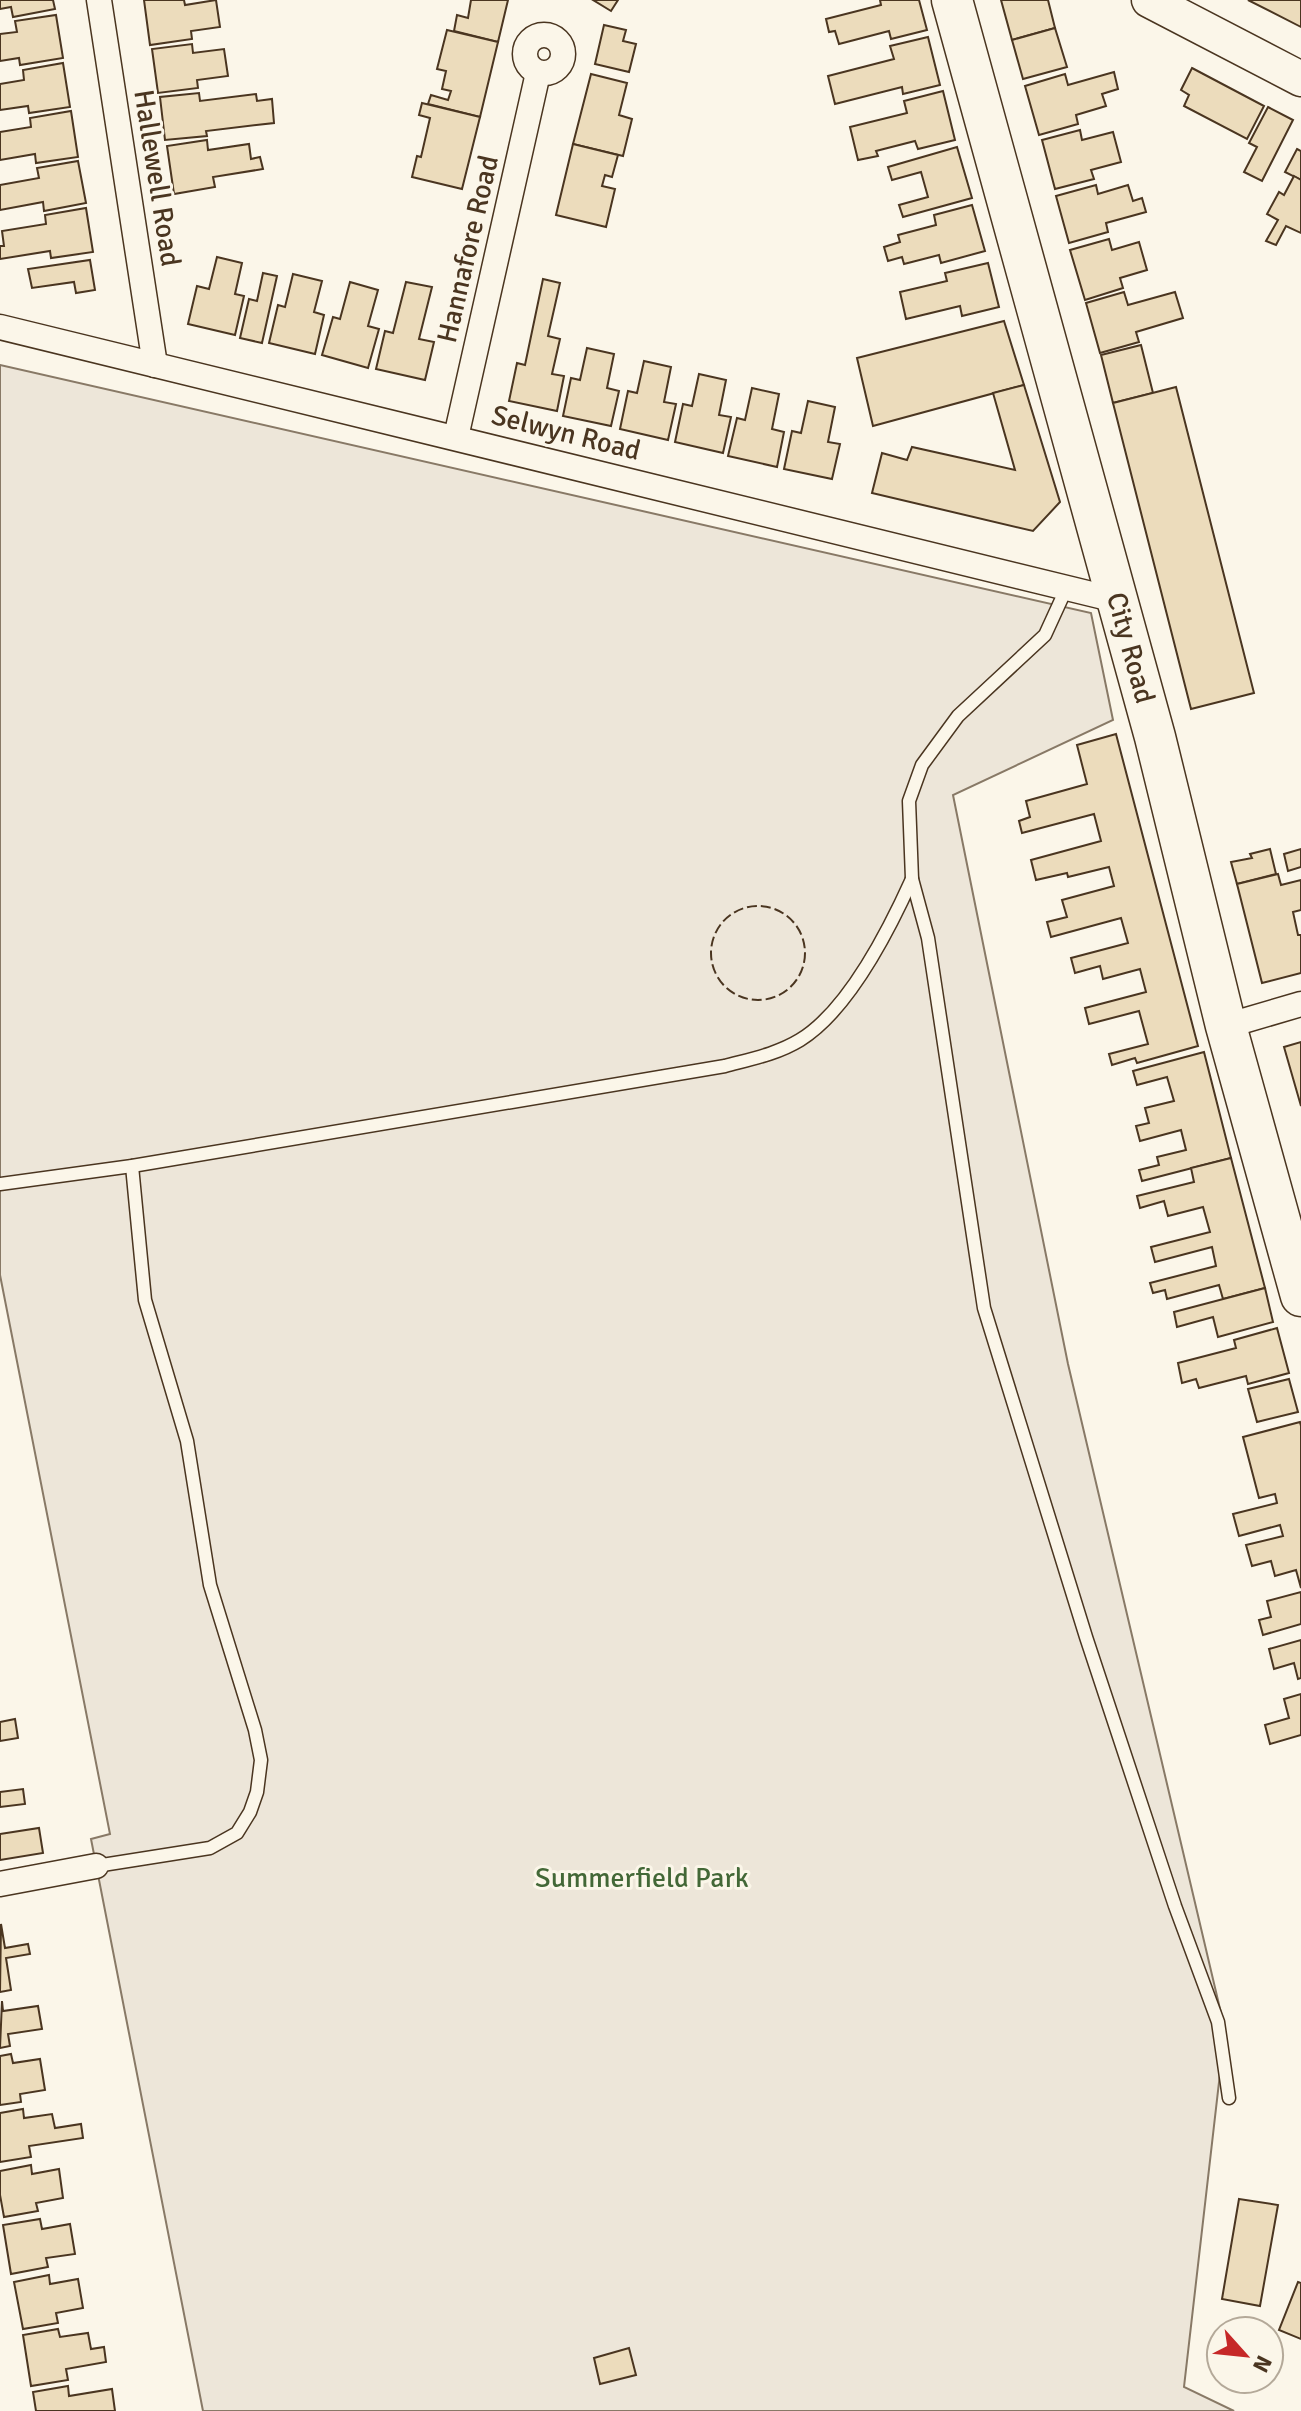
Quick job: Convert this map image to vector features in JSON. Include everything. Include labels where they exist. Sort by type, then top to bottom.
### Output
[{"type":"main road","name":"City Road","points":[[952,0],[1155,737],[1226,1026],[1300,1286]]},
{"type":"main road","points":[[1157,2],[1301,79]]},
{"type":"street","name":"Hallewell Road","points":[[99,0],[155,365]]},
{"type":"street","name":"Hannafore Road","points":[[456,437],[538,73]]},
{"type":"street","name":"Selwyn Road","points":[[0,327],[1116,600]]},
{"type":"street","points":[[1226,1026],[1301,1004]]},
{"type":"street","points":[[0,1884],[96,1866]]},
{"type":"lane","points":[[1067,586],[1045,635],[958,716],[922,765],[909,801],[912,879],[928,938],[984,1308],[1086,1637],[1175,1906],[1218,2022],[1229,2098]]},
{"type":"lane","points":[[0,1184],[132,1166],[725,1066],[779,1051],[804,1038],[835,1008],[860,976],[887,932],[912,879]]},
{"type":"lane","points":[[96,1866],[210,1848],[237,1833],[250,1812],[257,1792],[261,1760],[255,1730],[210,1585],[187,1441],[145,1300],[132,1166]]},
{"type":"green space","name":"Summerfield Park","points":[[0,365],[1091,613],[1113,720],[953,795],[1068,1364],[1225,2030],[1184,2387],[1234,2411],[203,2411],[91,1839],[110,1834],[0,1275]]},
{"type":"building","points":[[0,0],[53,0],[55,9],[13,17],[11,7],[0,9]]},
{"type":"building","points":[[144,0],[184,0],[185,5],[216,0],[220,27],[191,31],[192,39],[150,45]]},
{"type":"building","points":[[471,0],[508,0],[498,42],[454,31],[457,15],[468,18]]},
{"type":"building","points":[[593,0],[618,0],[611,11]]},
{"type":"building","points":[[880,0],[919,0],[927,30],[891,39],[889,31],[839,44],[835,31],[829,32],[826,19],[881,5]]},
{"type":"building","points":[[1001,0],[1048,0],[1055,28],[1012,40]]},
{"type":"building","points":[[1248,0],[1301,0],[1301,27]]},
{"type":"building","points":[[56,15],[63,58],[20,65],[19,58],[0,61],[0,34],[17,32],[15,21]]},
{"type":"building","points":[[604,25],[626,30],[623,41],[636,44],[629,72],[595,64]]},
{"type":"building","points":[[1055,28],[1067,67],[1023,79],[1012,40]]},
{"type":"building","points":[[447,30],[498,42],[480,117],[428,104],[431,95],[448,100],[451,91],[442,89],[446,71],[437,69]]},
{"type":"building","points":[[928,37],[940,85],[903,94],[902,87],[835,104],[828,76],[894,59],[890,46]]},
{"type":"building","points":[[192,44],[193,53],[224,49],[228,76],[197,80],[198,88],[158,93],[152,49]]},
{"type":"building","points":[[63,63],[70,107],[29,113],[28,106],[0,110],[0,84],[24,80],[23,70]]},
{"type":"building","points":[[1192,68],[1264,106],[1247,139],[1184,106],[1189,95],[1181,90]]},
{"type":"building","points":[[1114,72],[1118,89],[1102,94],[1106,106],[1076,115],[1078,124],[1039,135],[1025,86],[1065,74],[1068,85]]},
{"type":"building","points":[[591,74],[627,83],[619,115],[632,119],[623,156],[573,144]]},
{"type":"building","points":[[943,91],[955,140],[918,149],[915,141],[876,151],[878,156],[858,160],[850,127],[907,113],[904,101]]},
{"type":"building","points":[[199,93],[200,101],[256,94],[257,101],[272,99],[274,123],[206,131],[207,136],[165,140],[160,97]]},
{"type":"building","points":[[422,103],[480,117],[462,189],[412,177],[417,156],[421,157],[430,118],[419,115]]},
{"type":"building","points":[[1268,107],[1293,120],[1262,181],[1244,172],[1257,147],[1249,143]]},
{"type":"building","points":[[71,111],[78,157],[36,163],[35,154],[0,160],[0,132],[31,127],[30,118]]},
{"type":"building","points":[[1080,130],[1082,140],[1113,132],[1121,162],[1091,170],[1094,179],[1055,189],[1042,140]]},
{"type":"building","points":[[207,140],[208,150],[249,144],[251,159],[260,157],[263,169],[213,177],[215,187],[174,194],[167,146]]},
{"type":"building","points":[[573,144],[618,155],[612,177],[605,175],[602,186],[615,189],[606,227],[556,215]]},
{"type":"building","points":[[957,147],[972,198],[903,217],[899,205],[928,197],[921,172],[892,180],[888,167]]},
{"type":"building","points":[[1297,149],[1301,151],[1301,180],[1285,172]]},
{"type":"building","points":[[78,161],[86,203],[44,211],[43,202],[0,210],[0,185],[39,178],[37,168]]},
{"type":"building","points":[[1294,176],[1301,180],[1301,233],[1286,226],[1276,245],[1266,241],[1278,220],[1267,214],[1279,192],[1284,195]]},
{"type":"building","points":[[1096,185],[1098,194],[1128,185],[1133,201],[1142,198],[1146,212],[1106,223],[1108,232],[1069,243],[1056,196]]},
{"type":"building","points":[[972,205],[985,251],[941,263],[939,255],[904,264],[902,257],[888,261],[884,247],[900,242],[898,235],[936,225],[934,215]]},
{"type":"building","points":[[86,208],[93,252],[51,258],[50,251],[0,259],[0,246],[4,246],[2,231],[46,224],[45,215]]},
{"type":"building","points":[[1109,239],[1112,250],[1139,242],[1147,270],[1120,278],[1123,288],[1085,300],[1070,250]]},
{"type":"building","points":[[217,257],[242,263],[235,294],[244,296],[235,335],[188,324],[197,286],[209,289]]},
{"type":"building","points":[[90,260],[95,290],[76,293],[74,282],[32,288],[28,269]]},
{"type":"building","points":[[988,263],[999,307],[962,316],[960,306],[906,319],[900,292],[947,281],[945,273]]},
{"type":"building","points":[[263,273],[277,276],[262,343],[240,338],[249,299],[257,301]]},
{"type":"building","points":[[293,274],[322,281],[314,312],[324,315],[315,354],[269,343],[278,305],[285,307]]},
{"type":"building","points":[[543,279],[560,283],[548,336],[560,339],[552,374],[564,376],[557,411],[509,401],[517,363],[525,365]]},
{"type":"building","points":[[350,282],[378,290],[368,326],[379,329],[368,368],[322,355],[333,317],[340,319]]},
{"type":"building","points":[[406,282],[432,287],[419,339],[434,342],[425,380],[376,369],[385,331],[393,333]]},
{"type":"building","points":[[1124,292],[1128,305],[1175,292],[1183,318],[1136,332],[1139,342],[1100,353],[1086,303]]},
{"type":"building","points":[[1004,321],[1024,385],[873,426],[857,358]]},
{"type":"building","points":[[1141,345],[1153,393],[1113,403],[1101,355]]},
{"type":"building","points":[[587,348],[614,354],[607,388],[619,391],[611,426],[563,416],[571,378],[580,380]]},
{"type":"building","points":[[644,361],[671,367],[664,402],[676,404],[668,440],[620,429],[628,391],[637,393]]},
{"type":"building","points":[[699,374],[726,380],[719,415],[731,417],[723,453],[675,442],[683,404],[692,406]]},
{"type":"building","points":[[1024,385],[1060,502],[1033,531],[872,493],[882,453],[907,460],[912,447],[1015,470],[993,393]]},
{"type":"building","points":[[1176,387],[1254,693],[1191,709],[1113,403]]},
{"type":"building","points":[[752,388],[779,394],[772,429],[784,432],[777,467],[728,456],[737,418],[745,420]]},
{"type":"building","points":[[808,401],[835,407],[828,442],[840,444],[832,479],[784,469],[792,431],[801,433]]},
{"type":"building","points":[[1116,734],[1198,1046],[1137,1063],[1135,1058],[1112,1065],[1109,1054],[1148,1044],[1139,1011],[1089,1024],[1085,1008],[1146,992],[1140,969],[1103,979],[1100,966],[1075,973],[1071,958],[1128,943],[1121,918],[1051,937],[1047,922],[1067,917],[1062,900],[1114,886],[1109,867],[1068,877],[1067,873],[1036,880],[1031,860],[1101,841],[1094,814],[1022,833],[1019,821],[1030,817],[1026,801],[1087,784],[1077,745]]},
{"type":"building","points":[[1270,849],[1276,874],[1237,884],[1231,862],[1252,858],[1250,854]]},
{"type":"building","points":[[1301,849],[1301,867],[1288,871],[1284,854]]},
{"type":"building","points":[[1278,874],[1281,885],[1301,880],[1301,910],[1293,912],[1298,935],[1301,935],[1301,973],[1262,983],[1237,884]]},
{"type":"building","points":[[1301,1042],[1301,1106],[1284,1047]]},
{"type":"building","points":[[1204,1052],[1231,1158],[1142,1181],[1139,1170],[1159,1165],[1157,1157],[1186,1150],[1181,1130],[1140,1141],[1136,1126],[1149,1123],[1145,1108],[1174,1101],[1167,1077],[1137,1085],[1133,1071]]},
{"type":"building","points":[[1231,1158],[1265,1288],[1223,1299],[1219,1285],[1167,1299],[1165,1290],[1153,1293],[1150,1283],[1216,1266],[1212,1247],[1155,1262],[1151,1247],[1210,1232],[1203,1207],[1168,1216],[1164,1201],[1140,1208],[1137,1196],[1194,1182],[1191,1168]]},
{"type":"building","points":[[1265,1288],[1273,1322],[1218,1337],[1213,1317],[1177,1327],[1174,1312]]},
{"type":"building","points":[[1277,1328],[1289,1373],[1248,1384],[1246,1376],[1199,1388],[1196,1379],[1182,1383],[1178,1363],[1236,1348],[1234,1340]]},
{"type":"building","points":[[1289,1379],[1298,1412],[1257,1422],[1248,1389]]},
{"type":"building","points":[[1300,1422],[1301,1588],[1296,1570],[1275,1576],[1271,1561],[1252,1566],[1246,1545],[1283,1536],[1280,1525],[1239,1536],[1233,1514],[1277,1503],[1275,1494],[1259,1498],[1243,1437]]},
{"type":"building","points":[[1301,1592],[1301,1624],[1263,1635],[1259,1620],[1271,1617],[1267,1601]]},
{"type":"building","points":[[1301,1640],[1301,1678],[1298,1679],[1294,1663],[1274,1669],[1269,1649]]},
{"type":"building","points":[[1301,1694],[1301,1735],[1270,1744],[1265,1725],[1289,1718],[1284,1699]]},
{"type":"building","points":[[15,1719],[18,1738],[0,1741],[0,1722]]},
{"type":"building","points":[[23,1789],[25,1804],[0,1807],[0,1792]]},
{"type":"building","points":[[39,1828],[43,1853],[0,1860],[0,1834]]},
{"type":"building","points":[[1,1924],[5,1948],[28,1944],[30,1954],[6,1958],[11,1990],[0,1992]]},
{"type":"building","points":[[2,2001],[3,2011],[38,2006],[42,2029],[8,2034],[10,2046],[0,2048]]},
{"type":"building","points":[[11,2054],[13,2063],[40,2059],[45,2090],[20,2094],[21,2102],[0,2105],[0,2056]]},
{"type":"building","points":[[23,2109],[24,2118],[52,2114],[55,2128],[81,2124],[83,2138],[29,2146],[31,2157],[0,2162],[0,2113]]},
{"type":"building","points":[[31,2165],[32,2174],[59,2169],[63,2198],[36,2203],[38,2211],[4,2217],[0,2171]]},
{"type":"building","points":[[1239,2199],[1278,2205],[1260,2306],[1222,2299]]},
{"type":"building","points":[[40,2219],[42,2229],[70,2224],[75,2254],[46,2258],[48,2267],[11,2274],[3,2225]]},
{"type":"building","points":[[49,2275],[50,2284],[78,2279],[83,2308],[56,2313],[58,2323],[23,2329],[14,2282]]},
{"type":"building","points":[[1298,2282],[1301,2283],[1301,2339],[1285,2332],[1285,2315]]},
{"type":"building","points":[[58,2329],[60,2337],[88,2333],[91,2349],[104,2347],[106,2362],[66,2369],[68,2380],[31,2386],[23,2335]]},
{"type":"building","points":[[629,2348],[636,2375],[600,2384],[594,2358]]},
{"type":"building","points":[[68,2386],[69,2396],[112,2389],[115,2411],[36,2411],[33,2392]]},
{"type":"fence","points":[[758,906],[776,910],[791,920],[801,935],[805,953],[801,971],[791,986],[776,996],[758,1000],[740,996],[725,986],[715,971],[711,953],[715,935],[725,920],[740,910],[758,906]]}]
